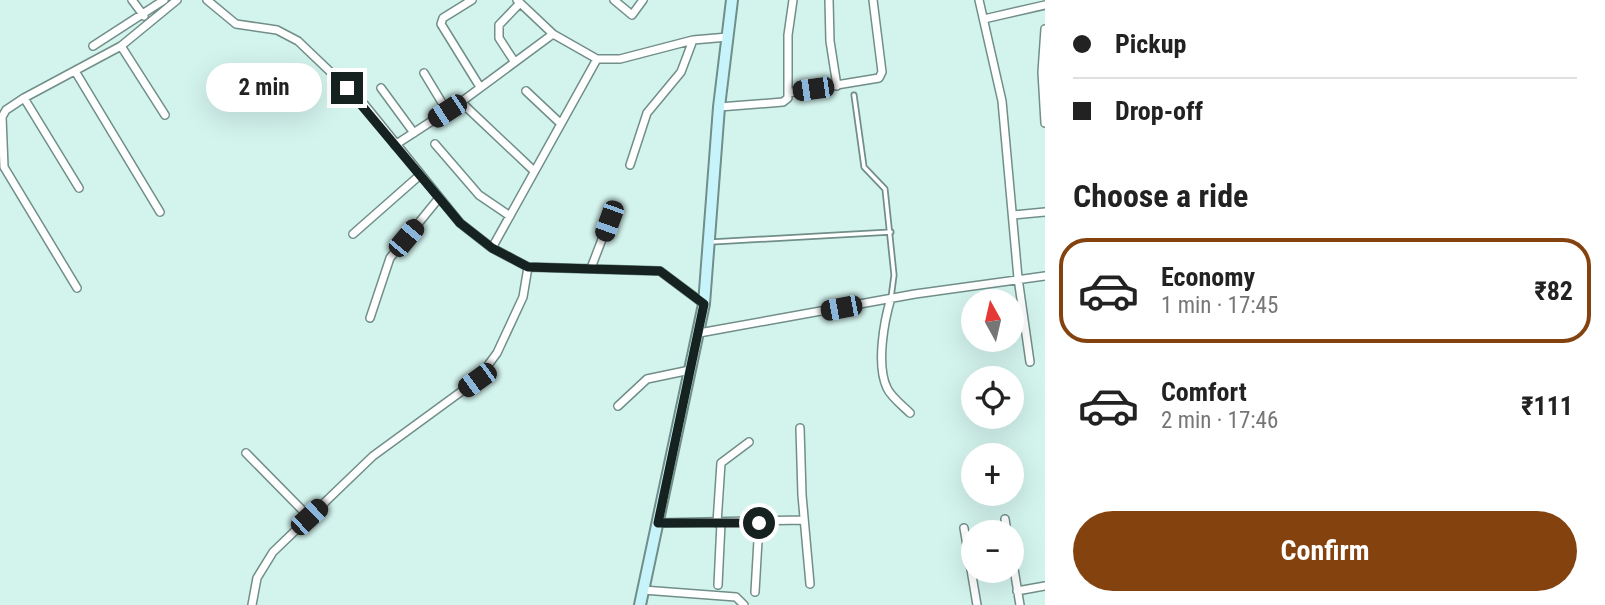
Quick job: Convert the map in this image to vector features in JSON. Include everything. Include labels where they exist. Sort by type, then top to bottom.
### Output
[{"type":"main road","points":[[640,605],[704,304],[719,107],[732,0]]},
{"type":"street","points":[[132,0],[144,16]]},
{"type":"street","points":[[93,46],[144,16],[164,0]]},
{"type":"street","points":[[77,288],[4,167],[0,123],[6,110],[121,46],[177,0]]},
{"type":"street","points":[[207,0],[236,24],[278,30],[298,41],[364,104],[460,223],[492,248],[528,267],[660,271],[704,304]]},
{"type":"street","points":[[452,0],[458,9]]},
{"type":"street","points":[[472,0],[443,18],[441,24],[480,87]]},
{"type":"street","points":[[614,0],[632,15],[643,0]]},
{"type":"street","points":[[719,107],[783,102],[789,98],[788,35],[793,0]]},
{"type":"street","points":[[829,0],[830,41],[837,86]]},
{"type":"street","points":[[788,93],[880,76],[873,0]]},
{"type":"street","points":[[979,0],[1002,100],[1018,278],[1030,362]]},
{"type":"street","points":[[514,61],[499,38],[499,25],[519,1],[553,34],[597,59],[620,59],[693,40],[728,37]]},
{"type":"street","points":[[984,19],[1045,3]]},
{"type":"street","points":[[1045,29],[1042,72],[1045,123]]},
{"type":"street","points":[[395,145],[461,102],[553,34]]},
{"type":"street","points":[[630,165],[647,113],[681,72],[693,40]]},
{"type":"street","points":[[121,46],[165,115]]},
{"type":"street","points":[[492,248],[597,59]]},
{"type":"street","points":[[75,71],[160,212]]},
{"type":"street","points":[[424,73],[447,111]]},
{"type":"street","points":[[382,88],[414,133]]},
{"type":"street","points":[[526,91],[561,124]]},
{"type":"street","points":[[24,98],[79,188]]},
{"type":"street","points":[[461,102],[534,171]]},
{"type":"street","points":[[435,144],[479,195],[510,216]]},
{"type":"street","points":[[353,234],[421,176]]},
{"type":"street","points":[[370,318],[390,258],[439,198]]},
{"type":"street","points":[[1013,215],[1045,212]]},
{"type":"street","points":[[591,268],[609,221]]},
{"type":"street","points":[[252,605],[263,563],[309,517],[373,456],[477,380],[497,353],[523,297],[528,267]]},
{"type":"street","points":[[699,333],[891,298],[1045,276]]},
{"type":"street","points":[[891,298],[883,324],[884,374],[887,390],[910,413]]},
{"type":"street","points":[[618,405],[647,379],[690,370]]},
{"type":"street","points":[[800,428],[810,584]]},
{"type":"street","points":[[718,585],[721,463],[749,442]]},
{"type":"street","points":[[246,453],[309,517]]},
{"type":"street","points":[[658,523],[804,520]]},
{"type":"street","points":[[755,592],[759,523]]},
{"type":"street","points":[[973,583],[977,605]]},
{"type":"street","points":[[1016,583],[1020,605]]},
{"type":"street","points":[[1017,591],[1045,586]]},
{"type":"street","points":[[643,590],[736,597],[744,605]]},
{"type":"lane","points":[[854,95],[864,167],[885,189],[894,275],[891,298]]},
{"type":"lane","points":[[710,242],[891,232]]},
{"type":"route","points":[[347,88],[364,104],[460,223],[492,248],[528,267],[653,269],[660,271],[704,304],[658,523],[759,523]]}]
